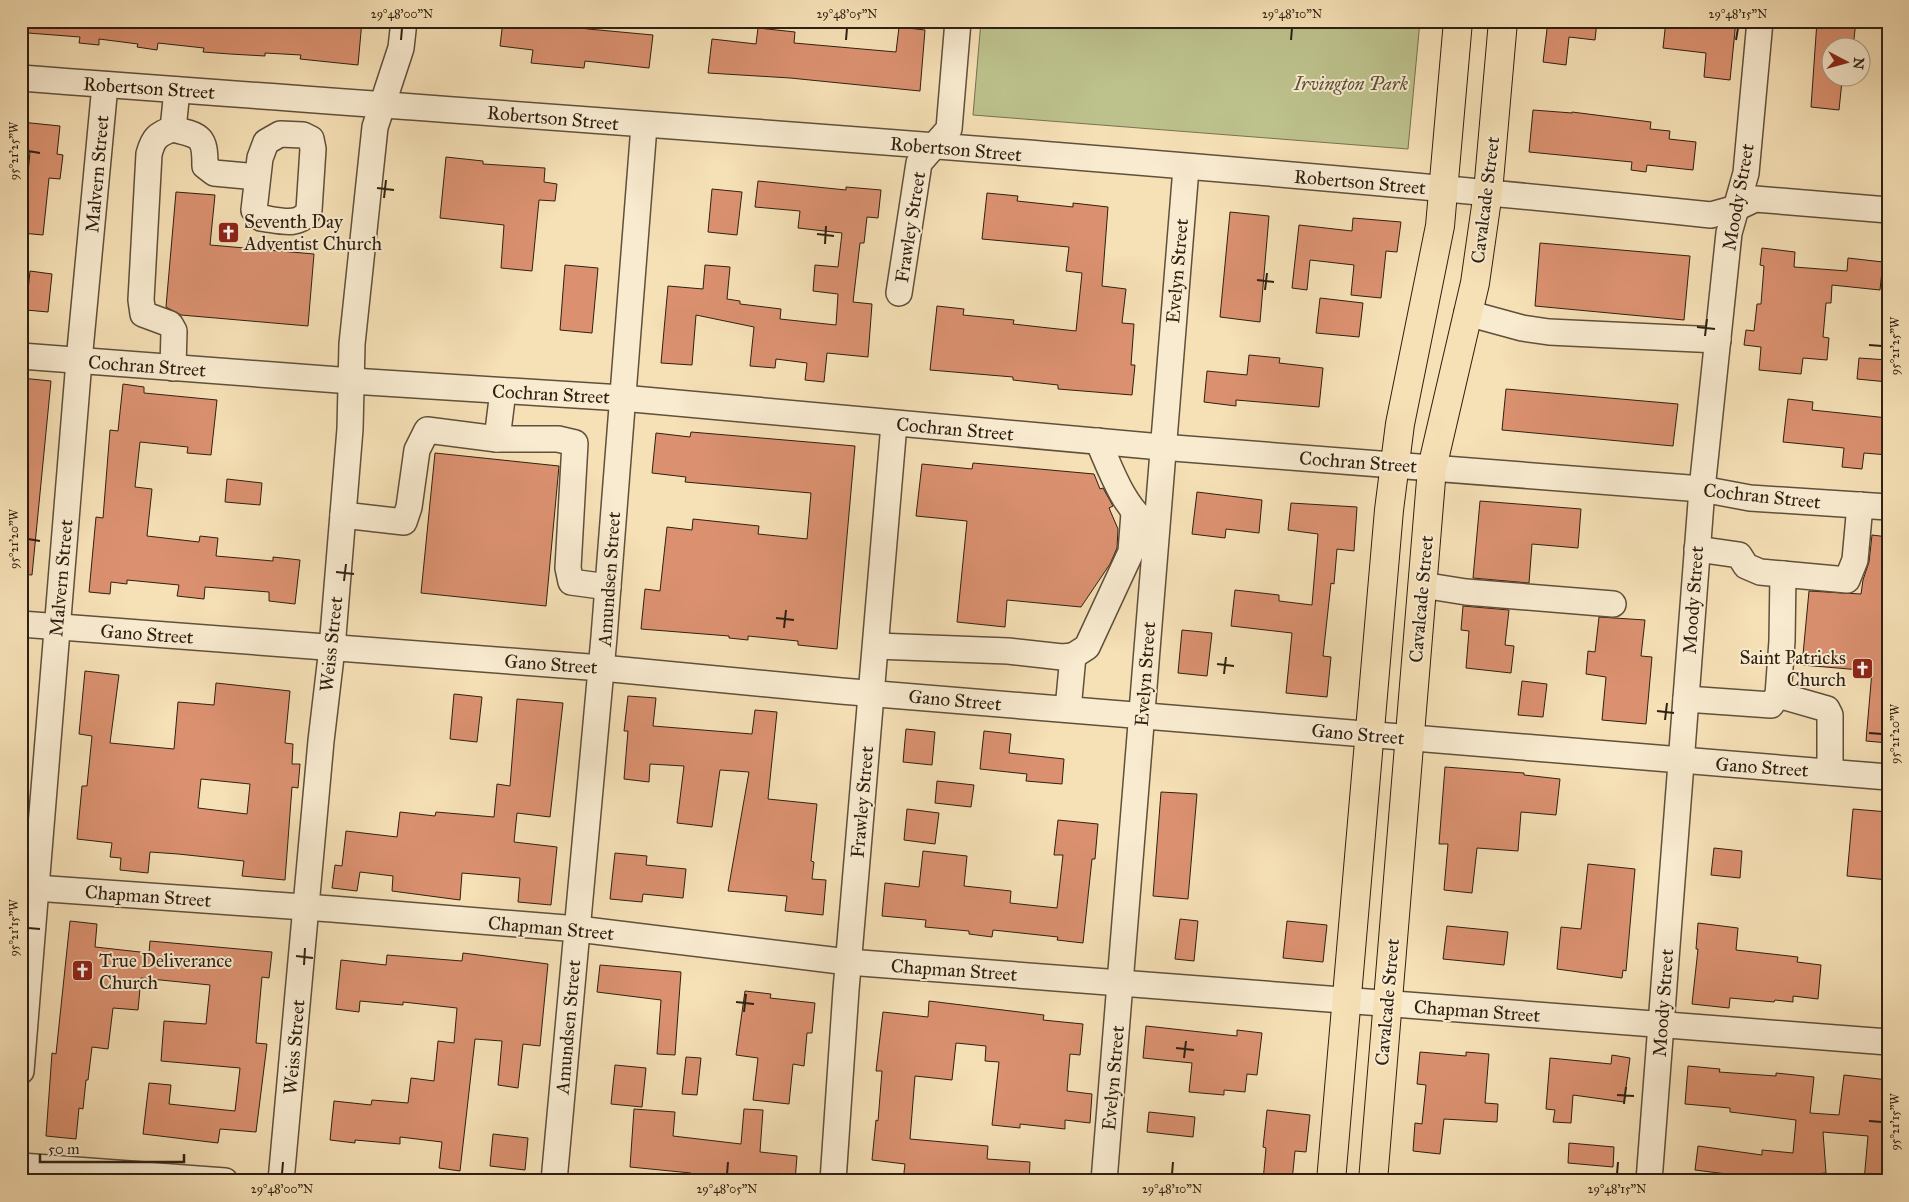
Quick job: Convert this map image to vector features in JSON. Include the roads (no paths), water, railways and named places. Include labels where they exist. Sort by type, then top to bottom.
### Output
[{"type":"main road","points":[[1331,1181],[1394,465],[1414,347],[1429,285],[1440,226],[1458,21]]},
{"type":"main road","name":"Cavalcade Street","points":[[1373,1181],[1432,468],[1475,283],[1488,192],[1503,21]]},
{"type":"street","name":"Weiss Street","points":[[281,1181],[321,741],[332,648],[352,381],[352,344],[375,127],[401,48],[404,21]]},
{"type":"street","name":"Frawley Street","points":[[899,293],[919,163],[949,129],[958,21]]},
{"type":"street","name":"Moody Street","points":[[1649,1181],[1702,490],[1729,233],[1746,173],[1760,21]]},
{"type":"street","name":"Robertson Street","points":[[21,78],[383,104],[644,126],[934,146],[1488,192],[1710,215],[1736,208],[1755,199],[1888,210]]},
{"type":"street","name":"Malvern Street","points":[[21,1071],[29,888],[57,626],[79,361],[105,85]]},
{"type":"street","points":[[173,129],[177,90]]},
{"type":"street","points":[[280,134],[283,97]]},
{"type":"street","name":"Amundsen Street","points":[[554,1181],[602,668],[644,126]]},
{"type":"street","points":[[174,368],[174,331],[170,324],[143,314],[141,300],[149,154],[152,141],[160,133],[173,129],[196,135],[205,146],[205,166],[214,173],[257,177]]},
{"type":"street","points":[[280,134],[303,135],[311,140],[313,149],[309,210],[305,217],[298,222],[261,218],[254,210],[260,158],[266,142],[280,134]]},
{"type":"street","name":"Evelyn Street","points":[[1104,1181],[1142,715],[1161,447],[1186,168]]},
{"type":"street","points":[[1467,313],[1522,328],[1549,332],[1718,340]]},
{"type":"street","name":"Cochran Street","points":[[21,356],[352,381],[622,398],[1161,447],[1702,490],[1750,498],[1888,507]]},
{"type":"street","points":[[497,439],[503,391]]},
{"type":"street","name":"Frawley Street","points":[[833,1181],[848,962],[894,424]]},
{"type":"street","points":[[343,515],[404,522],[409,507],[417,450],[427,430],[497,439],[558,439],[575,443],[568,568],[572,582],[608,587]]},
{"type":"street","points":[[1098,441],[1134,513],[1155,530]]},
{"type":"street","points":[[1697,549],[1739,555],[1746,566],[1760,572],[1847,580],[1855,560],[1860,505]]},
{"type":"street","points":[[876,646],[1008,651],[1062,657],[1073,656],[1087,647],[1131,552],[1134,513]]},
{"type":"street","points":[[1686,699],[1771,706],[1778,695],[1782,641],[1783,574]]},
{"type":"street","points":[[1422,585],[1466,592],[1613,604]]},
{"type":"street","name":"Gano Street","points":[[21,624],[602,668],[872,694],[1888,777]]},
{"type":"street","points":[[1068,709],[1073,656]]},
{"type":"street","points":[[1778,695],[1827,710],[1830,715],[1830,772]]},
{"type":"street","name":"Chapman Street","points":[[29,888],[307,907],[578,929],[848,962],[1888,1042]]},
{"type":"street","points":[[21,1166],[225,1181]]},
{"type":"place","name":"Seventh Day Adventist Church","points":[[228,232]]},
{"type":"place","name":"Saint Patricks Church","points":[[1862,668]]},
{"type":"place","name":"True Deliverance Church","points":[[83,971]]},
{"type":"park label","name":"Irvington Park","points":[[1351,83]]}]
